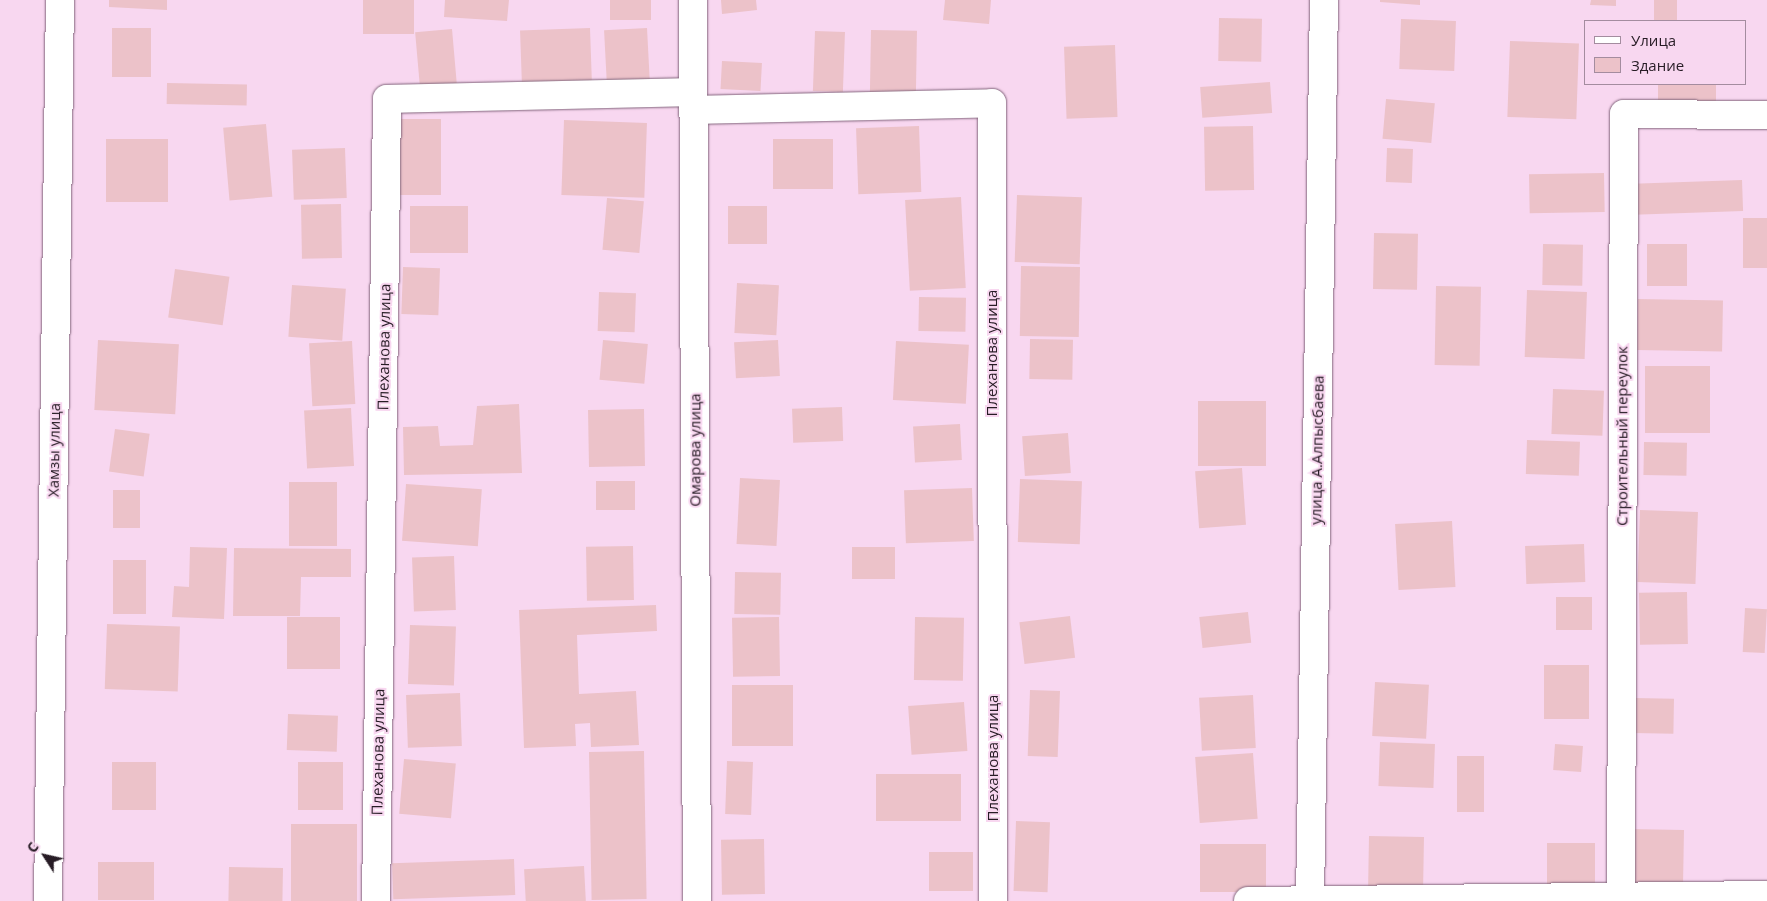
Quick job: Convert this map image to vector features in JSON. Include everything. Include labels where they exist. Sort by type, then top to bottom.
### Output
[{"type":"street","name":"Хамзы улица","points":[[48,901],[60,0]]},
{"type":"street","name":"Омарова улица","points":[[693,0],[698,901]]},
{"type":"street","name":"улица А.Алпысбаева","points":[[1310,900],[1324,0]]},
{"type":"street","name":"Плеханова улица","points":[[376,901],[387,100],[992,103],[993,901]]},
{"type":"street","name":"Строительный переулок","points":[[1621,899],[1624,114],[1767,115]]},
{"type":"street","points":[[1248,901],[1621,899],[1767,894]]},
{"type":"building","points":[[109,0],[167,0],[167,10],[109,7]]},
{"type":"building","points":[[363,0],[414,0],[414,34],[363,34]]},
{"type":"building","points":[[445,0],[509,0],[507,21],[444,17]]},
{"type":"building","points":[[610,0],[651,0],[651,20],[610,20]]},
{"type":"building","points":[[721,0],[756,0],[757,10],[722,14]]},
{"type":"building","points":[[945,0],[991,0],[989,24],[943,20]]},
{"type":"building","points":[[1380,0],[1420,0],[1420,5],[1380,2]]},
{"type":"building","points":[[1591,0],[1616,0],[1616,6],[1590,5]]},
{"type":"building","points":[[1654,0],[1677,0],[1677,20],[1654,20]]},
{"type":"building","points":[[1219,18],[1262,19],[1261,62],[1218,61]]},
{"type":"building","points":[[1401,19],[1456,21],[1454,71],[1399,69]]},
{"type":"building","points":[[112,28],[151,28],[151,77],[112,77]]},
{"type":"building","points":[[590,28],[592,88],[522,90],[520,30]]},
{"type":"building","points":[[647,28],[650,83],[607,85],[604,30]]},
{"type":"building","points":[[452,29],[457,88],[420,91],[415,32]]},
{"type":"building","points":[[871,30],[917,31],[916,97],[870,96]]},
{"type":"building","points":[[815,31],[845,32],[843,92],[813,91]]},
{"type":"building","points":[[1510,41],[1579,43],[1576,119],[1507,117]]},
{"type":"building","points":[[1115,45],[1118,117],[1067,119],[1064,47]]},
{"type":"building","points":[[722,61],[762,63],[760,91],[721,89]]},
{"type":"building","points":[[1270,82],[1272,113],[1202,118],[1200,87]]},
{"type":"building","points":[[167,83],[247,84],[247,105],[167,104]]},
{"type":"building","points":[[1658,85],[1716,85],[1716,101],[1658,101]]},
{"type":"building","points":[[1386,99],[1435,103],[1431,143],[1383,139]]},
{"type":"building","points":[[398,119],[441,119],[441,195],[398,195]]},
{"type":"building","points":[[564,120],[647,123],[644,198],[561,195]]},
{"type":"building","points":[[266,124],[272,197],[230,200],[223,128]]},
{"type":"building","points":[[919,126],[921,192],[858,194],[856,128]]},
{"type":"building","points":[[1253,126],[1254,190],[1205,191],[1204,127]]},
{"type":"building","points":[[106,139],[168,139],[168,202],[106,202]]},
{"type":"building","points":[[773,139],[833,139],[833,189],[773,189]]},
{"type":"building","points":[[345,148],[347,198],[294,200],[292,150]]},
{"type":"building","points":[[1387,148],[1413,149],[1412,183],[1386,182]]},
{"type":"building","points":[[1604,173],[1605,212],[1530,213],[1529,174]]},
{"type":"building","points":[[1742,180],[1743,211],[1634,215],[1633,184]]},
{"type":"building","points":[[1017,195],[1082,197],[1080,264],[1015,262]]},
{"type":"building","points":[[961,197],[966,288],[910,291],[905,200]]},
{"type":"building","points":[[607,198],[644,201],[639,253],[602,250]]},
{"type":"building","points":[[341,204],[342,258],[302,259],[301,205]]},
{"type":"building","points":[[410,206],[468,206],[468,253],[410,253]]},
{"type":"building","points":[[728,206],[767,206],[767,244],[728,244]]},
{"type":"building","points":[[1743,218],[1767,218],[1767,268],[1743,268]]},
{"type":"building","points":[[1374,233],[1418,234],[1417,290],[1373,289]]},
{"type":"building","points":[[1543,244],[1583,245],[1582,286],[1542,285]]},
{"type":"building","points":[[1647,244],[1687,244],[1687,286],[1647,286]]},
{"type":"building","points":[[1021,266],[1080,267],[1079,337],[1020,336]]},
{"type":"building","points":[[403,267],[440,268],[438,315],[401,314]]},
{"type":"building","points":[[175,269],[229,277],[223,325],[168,318]]},
{"type":"building","points":[[737,283],[779,285],[776,335],[734,333]]},
{"type":"building","points":[[292,285],[346,289],[342,341],[288,337]]},
{"type":"building","points":[[1436,286],[1481,287],[1480,366],[1435,365]]},
{"type":"building","points":[[1527,290],[1587,292],[1585,359],[1525,357]]},
{"type":"building","points":[[599,292],[636,293],[635,332],[598,331]]},
{"type":"building","points":[[919,297],[966,298],[965,332],[918,331]]},
{"type":"building","points":[[1638,299],[1723,300],[1722,351],[1637,350]]},
{"type":"building","points":[[1030,339],[1073,340],[1072,380],[1029,379]]},
{"type":"building","points":[[98,340],[179,344],[175,414],[94,410]]},
{"type":"building","points":[[603,340],[648,344],[644,384],[600,380]]},
{"type":"building","points":[[778,340],[780,376],[736,378],[734,342]]},
{"type":"building","points":[[352,341],[355,404],[312,406],[309,343]]},
{"type":"building","points":[[896,341],[969,345],[966,404],[893,400]]},
{"type":"building","points":[[1645,366],[1710,366],[1710,433],[1645,433]]},
{"type":"building","points":[[1553,389],[1604,391],[1602,436],[1551,434]]},
{"type":"building","points":[[1198,401],[1266,401],[1266,466],[1198,466]]},
{"type":"building","points":[[519,404],[522,473],[404,475],[403,427],[438,426],[440,446],[473,445],[477,406]]},
{"type":"building","points":[[842,407],[843,441],[793,443],[792,409]]},
{"type":"building","points":[[351,408],[354,466],[307,468],[304,410]]},
{"type":"building","points":[[644,409],[645,466],[589,467],[588,410]]},
{"type":"building","points":[[960,424],[962,460],[915,462],[913,426]]},
{"type":"building","points":[[115,429],[150,434],[144,476],[109,472]]},
{"type":"building","points":[[1068,433],[1071,473],[1025,476],[1022,436]]},
{"type":"building","points":[[1527,440],[1580,442],[1579,476],[1526,474]]},
{"type":"building","points":[[1644,442],[1687,443],[1686,476],[1643,475]]},
{"type":"building","points":[[1242,468],[1246,525],[1199,528],[1195,471]]},
{"type":"building","points":[[740,478],[780,480],[776,546],[737,544]]},
{"type":"building","points":[[1020,479],[1082,481],[1080,544],[1018,542]]},
{"type":"building","points":[[596,481],[635,481],[635,510],[596,510]]},
{"type":"building","points":[[289,482],[337,482],[337,546],[289,546]]},
{"type":"building","points":[[406,484],[482,489],[478,546],[402,541]]},
{"type":"building","points":[[972,488],[974,541],[906,543],[904,490]]},
{"type":"building","points":[[113,490],[140,490],[140,528],[113,528]]},
{"type":"building","points":[[1640,510],[1698,512],[1695,584],[1637,582]]},
{"type":"building","points":[[1452,521],[1455,587],[1399,590],[1395,524]]},
{"type":"building","points":[[1584,544],[1585,582],[1526,584],[1525,546]]},
{"type":"building","points":[[633,546],[634,600],[587,601],[586,547]]},
{"type":"building","points":[[190,547],[227,548],[224,619],[172,617],[174,586],[189,587]]},
{"type":"building","points":[[852,547],[895,547],[895,579],[852,579]]},
{"type":"building","points":[[234,548],[351,549],[351,577],[301,577],[300,616],[233,616]]},
{"type":"building","points":[[454,556],[456,610],[414,611],[412,557]]},
{"type":"building","points":[[113,560],[146,560],[146,614],[113,614]]},
{"type":"building","points":[[735,572],[781,573],[780,615],[734,614]]},
{"type":"building","points":[[1687,592],[1688,644],[1640,645],[1639,593]]},
{"type":"building","points":[[1556,597],[1592,597],[1592,630],[1556,630]]},
{"type":"building","points":[[656,605],[657,631],[577,635],[579,694],[636,691],[639,745],[591,747],[590,723],[575,724],[576,746],[524,748],[519,610]]},
{"type":"building","points":[[1745,608],[1767,609],[1765,653],[1743,652]]},
{"type":"building","points":[[1248,612],[1251,643],[1203,648],[1199,617]]},
{"type":"building","points":[[1070,616],[1075,658],[1024,664],[1019,622]]},
{"type":"building","points":[[287,617],[340,617],[340,669],[287,669]]},
{"type":"building","points":[[779,617],[780,676],[733,677],[732,618]]},
{"type":"building","points":[[915,617],[964,618],[963,681],[914,680]]},
{"type":"building","points":[[107,624],[180,627],[178,692],[105,689]]},
{"type":"building","points":[[410,625],[456,627],[454,686],[408,684]]},
{"type":"building","points":[[1544,665],[1589,665],[1589,719],[1544,719]]},
{"type":"building","points":[[1375,682],[1429,685],[1426,739],[1372,736]]},
{"type":"building","points":[[732,685],[793,685],[793,746],[732,746]]},
{"type":"building","points":[[1030,690],[1060,691],[1058,757],[1028,756]]},
{"type":"building","points":[[460,693],[462,746],[408,748],[406,695]]},
{"type":"building","points":[[1253,695],[1256,748],[1202,751],[1199,698]]},
{"type":"building","points":[[1634,698],[1674,699],[1673,734],[1633,733]]},
{"type":"building","points":[[964,702],[967,751],[912,755],[908,706]]},
{"type":"building","points":[[288,714],[338,716],[337,752],[287,750]]},
{"type":"building","points":[[1380,742],[1435,744],[1433,788],[1378,786]]},
{"type":"building","points":[[1555,744],[1583,746],[1581,772],[1553,770]]},
{"type":"building","points":[[644,751],[647,899],[592,900],[589,752]]},
{"type":"building","points":[[1253,753],[1258,819],[1200,823],[1195,757]]},
{"type":"building","points":[[1457,756],[1484,756],[1484,812],[1457,812]]},
{"type":"building","points":[[404,759],[456,764],[451,818],[399,814]]},
{"type":"building","points":[[727,761],[753,762],[751,815],[725,814]]},
{"type":"building","points":[[112,762],[156,762],[156,810],[112,810]]},
{"type":"building","points":[[298,762],[343,762],[343,810],[298,810]]},
{"type":"building","points":[[876,774],[961,774],[961,821],[876,821]]},
{"type":"building","points":[[1016,821],[1050,822],[1048,892],[1014,891]]},
{"type":"building","points":[[291,824],[357,824],[357,901],[291,901]]},
{"type":"building","points":[[1629,829],[1684,830],[1683,886],[1628,885]]},
{"type":"building","points":[[1369,836],[1424,837],[1423,889],[1368,888]]},
{"type":"building","points":[[764,839],[765,894],[722,895],[721,840]]},
{"type":"building","points":[[1547,843],[1595,843],[1595,884],[1547,884]]},
{"type":"building","points":[[1200,844],[1266,844],[1266,892],[1200,892]]},
{"type":"building","points":[[929,852],[973,852],[973,891],[929,891]]},
{"type":"building","points":[[514,859],[515,895],[393,899],[392,863]]},
{"type":"building","points":[[98,862],[154,862],[154,900],[98,900]]},
{"type":"building","points":[[584,866],[586,901],[526,901],[524,869]]},
{"type":"building","points":[[229,867],[283,868],[282,901],[228,901]]}]
